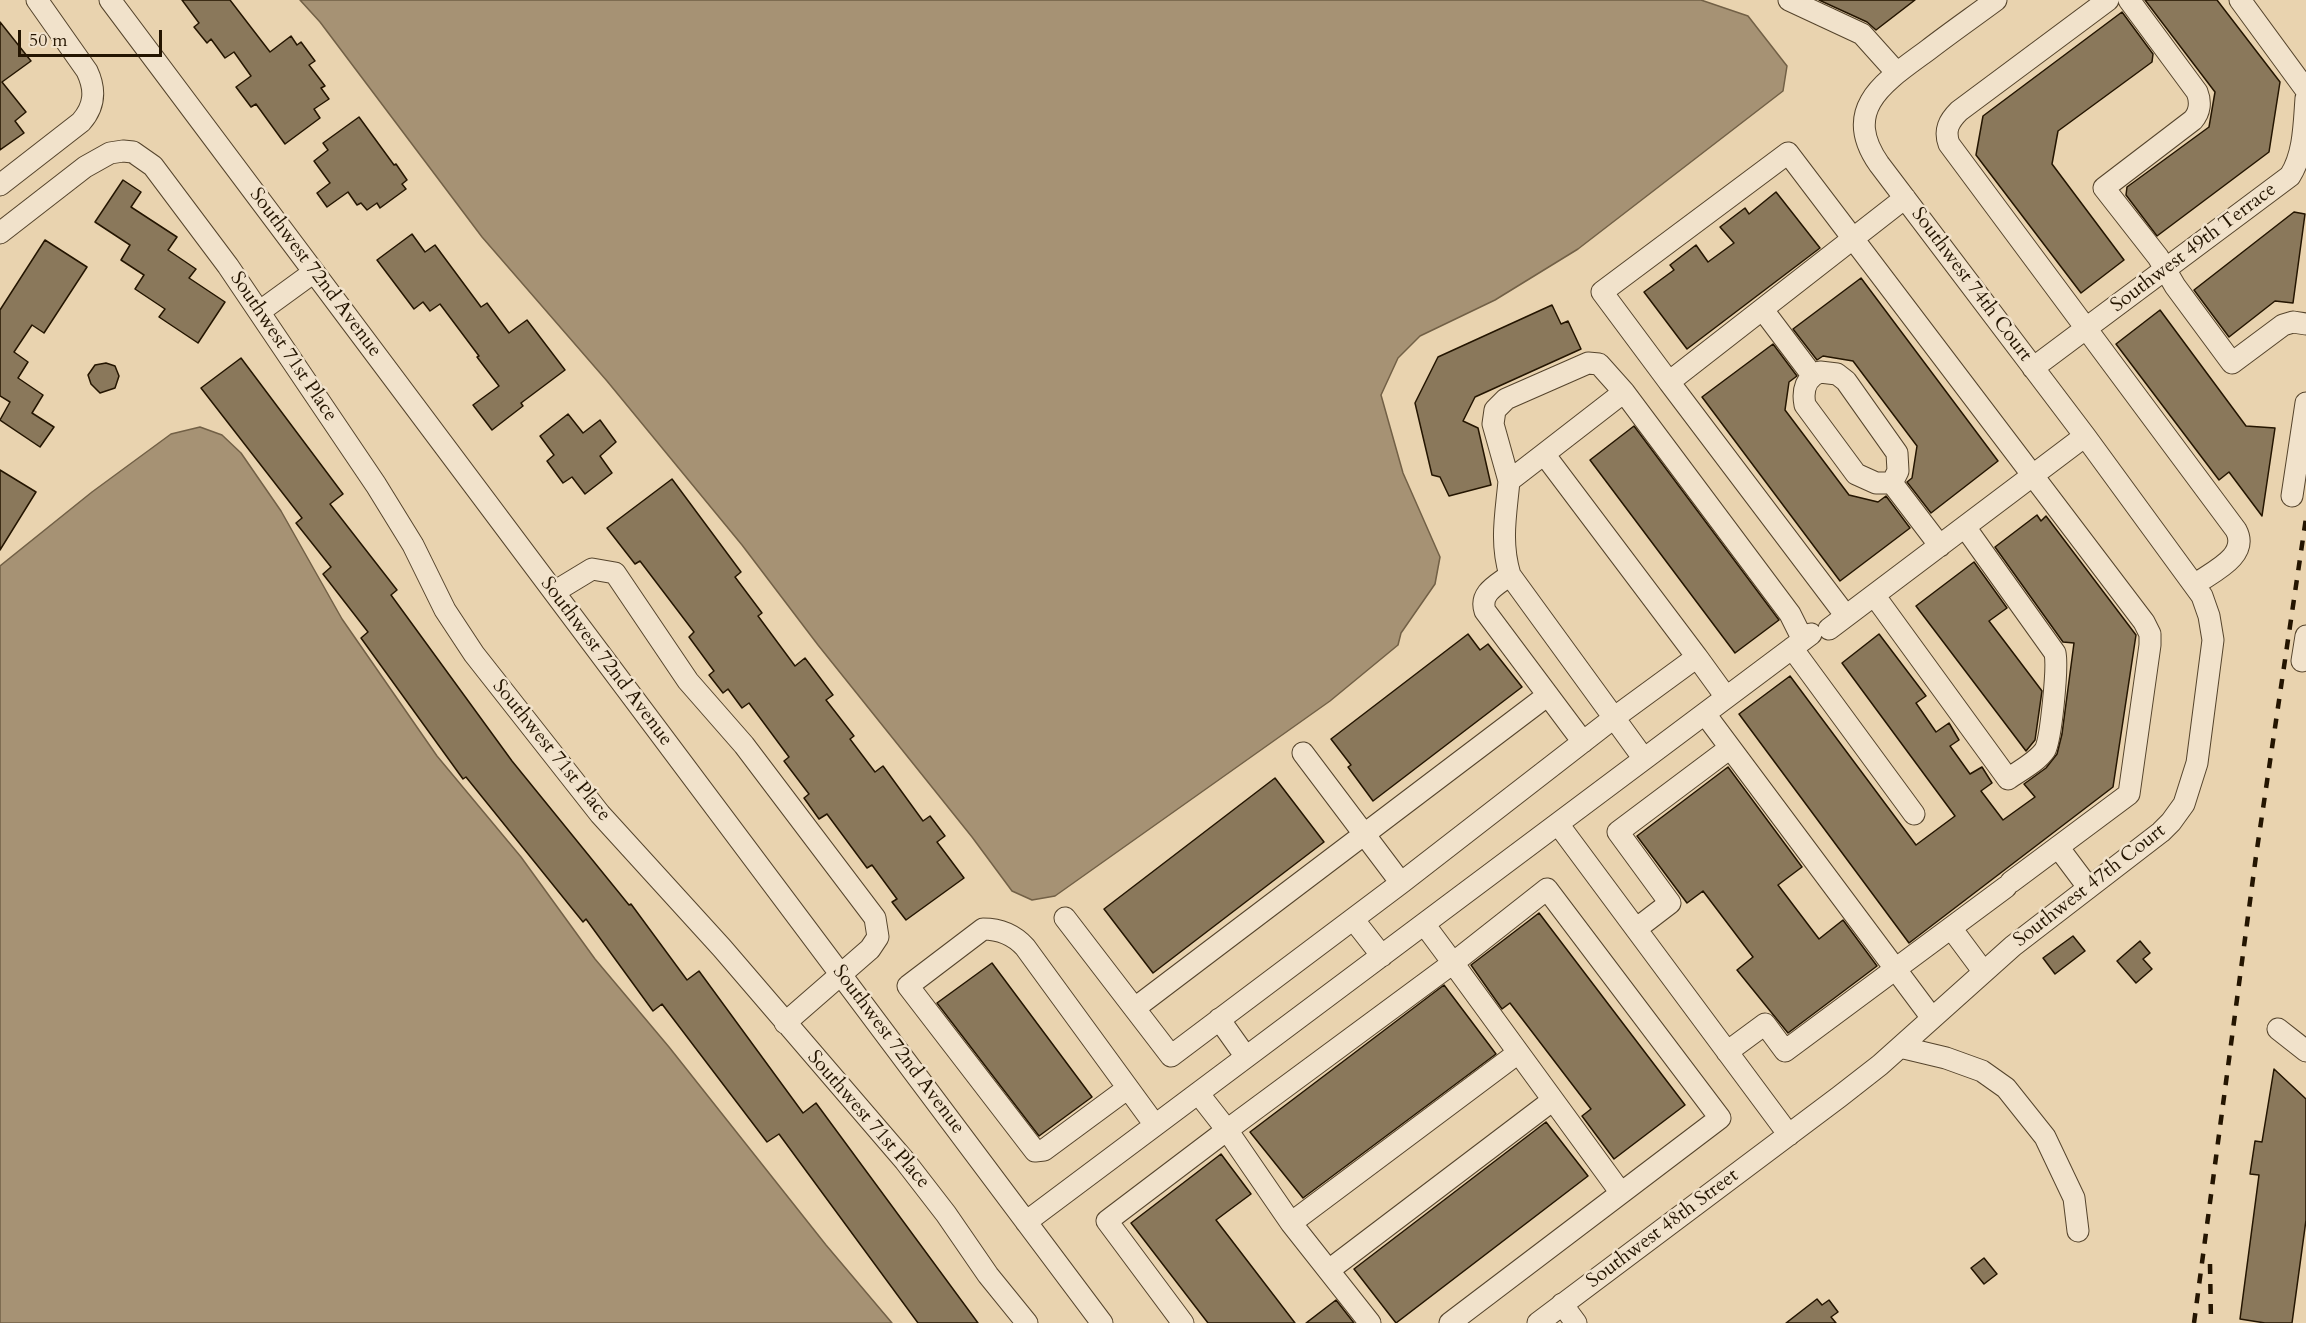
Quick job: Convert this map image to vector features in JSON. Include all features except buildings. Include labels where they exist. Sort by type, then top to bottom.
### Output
[{"type":"street","points":[[0,186],[81,122],[94,99],[87,70],[37,0]]},
{"type":"street","name":"Southwest 72nd Avenue","points":[[110,0],[1102,1323]]},
{"type":"street","points":[[1789,0],[1862,34],[1897,73],[1995,0]]},
{"type":"street","points":[[2108,0],[1959,111],[1949,123],[1947,130],[1949,144],[2239,536],[2240,543],[2236,553],[2194,585]]},
{"type":"street","points":[[2129,0],[2175,60],[2200,98],[2199,110],[2193,120],[2104,188],[2232,363],[2283,325],[2293,322],[2306,324]]},
{"type":"street","points":[[2240,0],[2306,90]]},
{"type":"street","name":"Southwest 74th Court","points":[[1897,73],[1882,86],[1866,114],[1864,129],[1870,149],[2085,436]]},
{"type":"street","name":"Southwest 49th Terrace","points":[[2033,368],[2290,176],[2300,155],[2306,98]]},
{"type":"street","name":"Southwest 71st Place","points":[[0,233],[91,163],[110,153],[133,152],[143,157],[164,178],[259,312],[390,506],[413,544],[445,610],[474,654],[600,814],[722,948],[924,1185],[988,1275],[1027,1323]]},
{"type":"street","points":[[1727,1052],[1765,1024],[1785,1051],[2129,794],[2151,639],[2144,622],[1788,153],[1602,292],[1846,616]]},
{"type":"street","points":[[1669,382],[1905,198]]},
{"type":"street","points":[[259,312],[314,272]]},
{"type":"street","points":[[1763,310],[1812,375]]},
{"type":"street","points":[[1644,759],[1510,575],[1504,554],[1509,481],[1493,424],[1495,410],[1506,399],[1588,363],[1599,364],[1605,368],[1809,638],[1914,814]]},
{"type":"street","points":[[1830,372],[1846,381],[1897,453],[1898,471],[1892,483],[1876,483],[1856,474],[1805,405],[1805,389],[1812,375],[1830,372]]},
{"type":"street","points":[[1509,481],[1624,392]]},
{"type":"street","points":[[2292,496],[2306,403]]},
{"type":"street","points":[[1026,1222],[1726,697],[1809,638],[1846,616],[2085,436]]},
{"type":"street","name":"Southwest 47th Court","points":[[1789,1135],[1900,1047],[1983,971],[2032,930],[2161,832],[2178,814],[2189,792],[2197,763],[2213,640],[2206,605],[2194,585],[2085,436]]},
{"type":"street","points":[[1544,454],[1726,697]]},
{"type":"street","points":[[1892,483],[1940,546]]},
{"type":"street","points":[[1874,595],[2008,779],[2039,756],[2047,746],[2056,678],[2055,653],[1965,527]]},
{"type":"street","points":[[554,592],[592,569],[615,573],[688,681],[744,745],[875,918],[878,936],[870,949],[785,1023]]},
{"type":"street","points":[[1510,575],[1484,596],[1485,611],[1583,742]]},
{"type":"street","points":[[2302,662],[2306,636]]},
{"type":"street","points":[[1065,918],[1170,1056],[1697,657]]},
{"type":"street","points":[[1135,1008],[1548,695]]},
{"type":"street","points":[[1705,714],[1932,1018]]},
{"type":"street","points":[[1636,929],[1670,903],[1618,832],[1730,748]]},
{"type":"street","points":[[1303,753],[1401,883]]},
{"type":"street","points":[[1558,824],[1789,1135]]},
{"type":"street","points":[[2058,847],[2088,887]]},
{"type":"street","points":[[1183,1323],[1107,1221],[1452,963],[1547,889],[1720,1118],[1450,1323]]},
{"type":"street","points":[[1353,919],[1382,956]]},
{"type":"street","points":[[1424,924],[1621,1193]]},
{"type":"street","points":[[1951,928],[1983,971]]},
{"type":"street","points":[[1128,1088],[1044,1150],[1035,1151],[908,987],[983,929],[1008,934],[1025,947],[1128,1088],[1155,1125]]},
{"type":"street","points":[[1219,1019],[1246,1057]]},
{"type":"street","points":[[2278,1029],[2306,1051]]},
{"type":"street","points":[[1900,1047],[1946,1058],[1982,1071],[2006,1088],[2045,1137],[2074,1198],[2078,1231]]},
{"type":"street","points":[[1291,1223],[1518,1053]]},
{"type":"street","points":[[1198,1093],[1227,1130],[1291,1223],[1370,1323]]},
{"type":"street","points":[[1329,1270],[1553,1100]]},
{"type":"street","name":"Southwest 48th Street","points":[[1538,1323],[1789,1135]]},
{"type":"street","points":[[1563,1305],[1576,1323]]},
{"type":"shaded area","points":[[300,0],[1701,0],[1748,16],[1787,66],[1783,91],[1578,249],[1495,300],[1420,336],[1398,358],[1381,395],[1403,473],[1440,557],[1435,584],[1401,633],[1398,645],[1330,701],[1055,896],[1032,900],[1012,891],[742,545],[607,381],[482,237],[320,22]]},
{"type":"shaded area","points":[[200,427],[222,435],[241,453],[281,511],[342,619],[437,756],[521,857],[595,959],[669,1047],[826,1245],[892,1323],[0,1323],[0,566],[92,492],[171,434]]},
{"type":"railway","points":[[2194,1323],[2256,856],[2306,518]]},
{"type":"railway","points":[[2210,1264],[2211,1323]]}]
